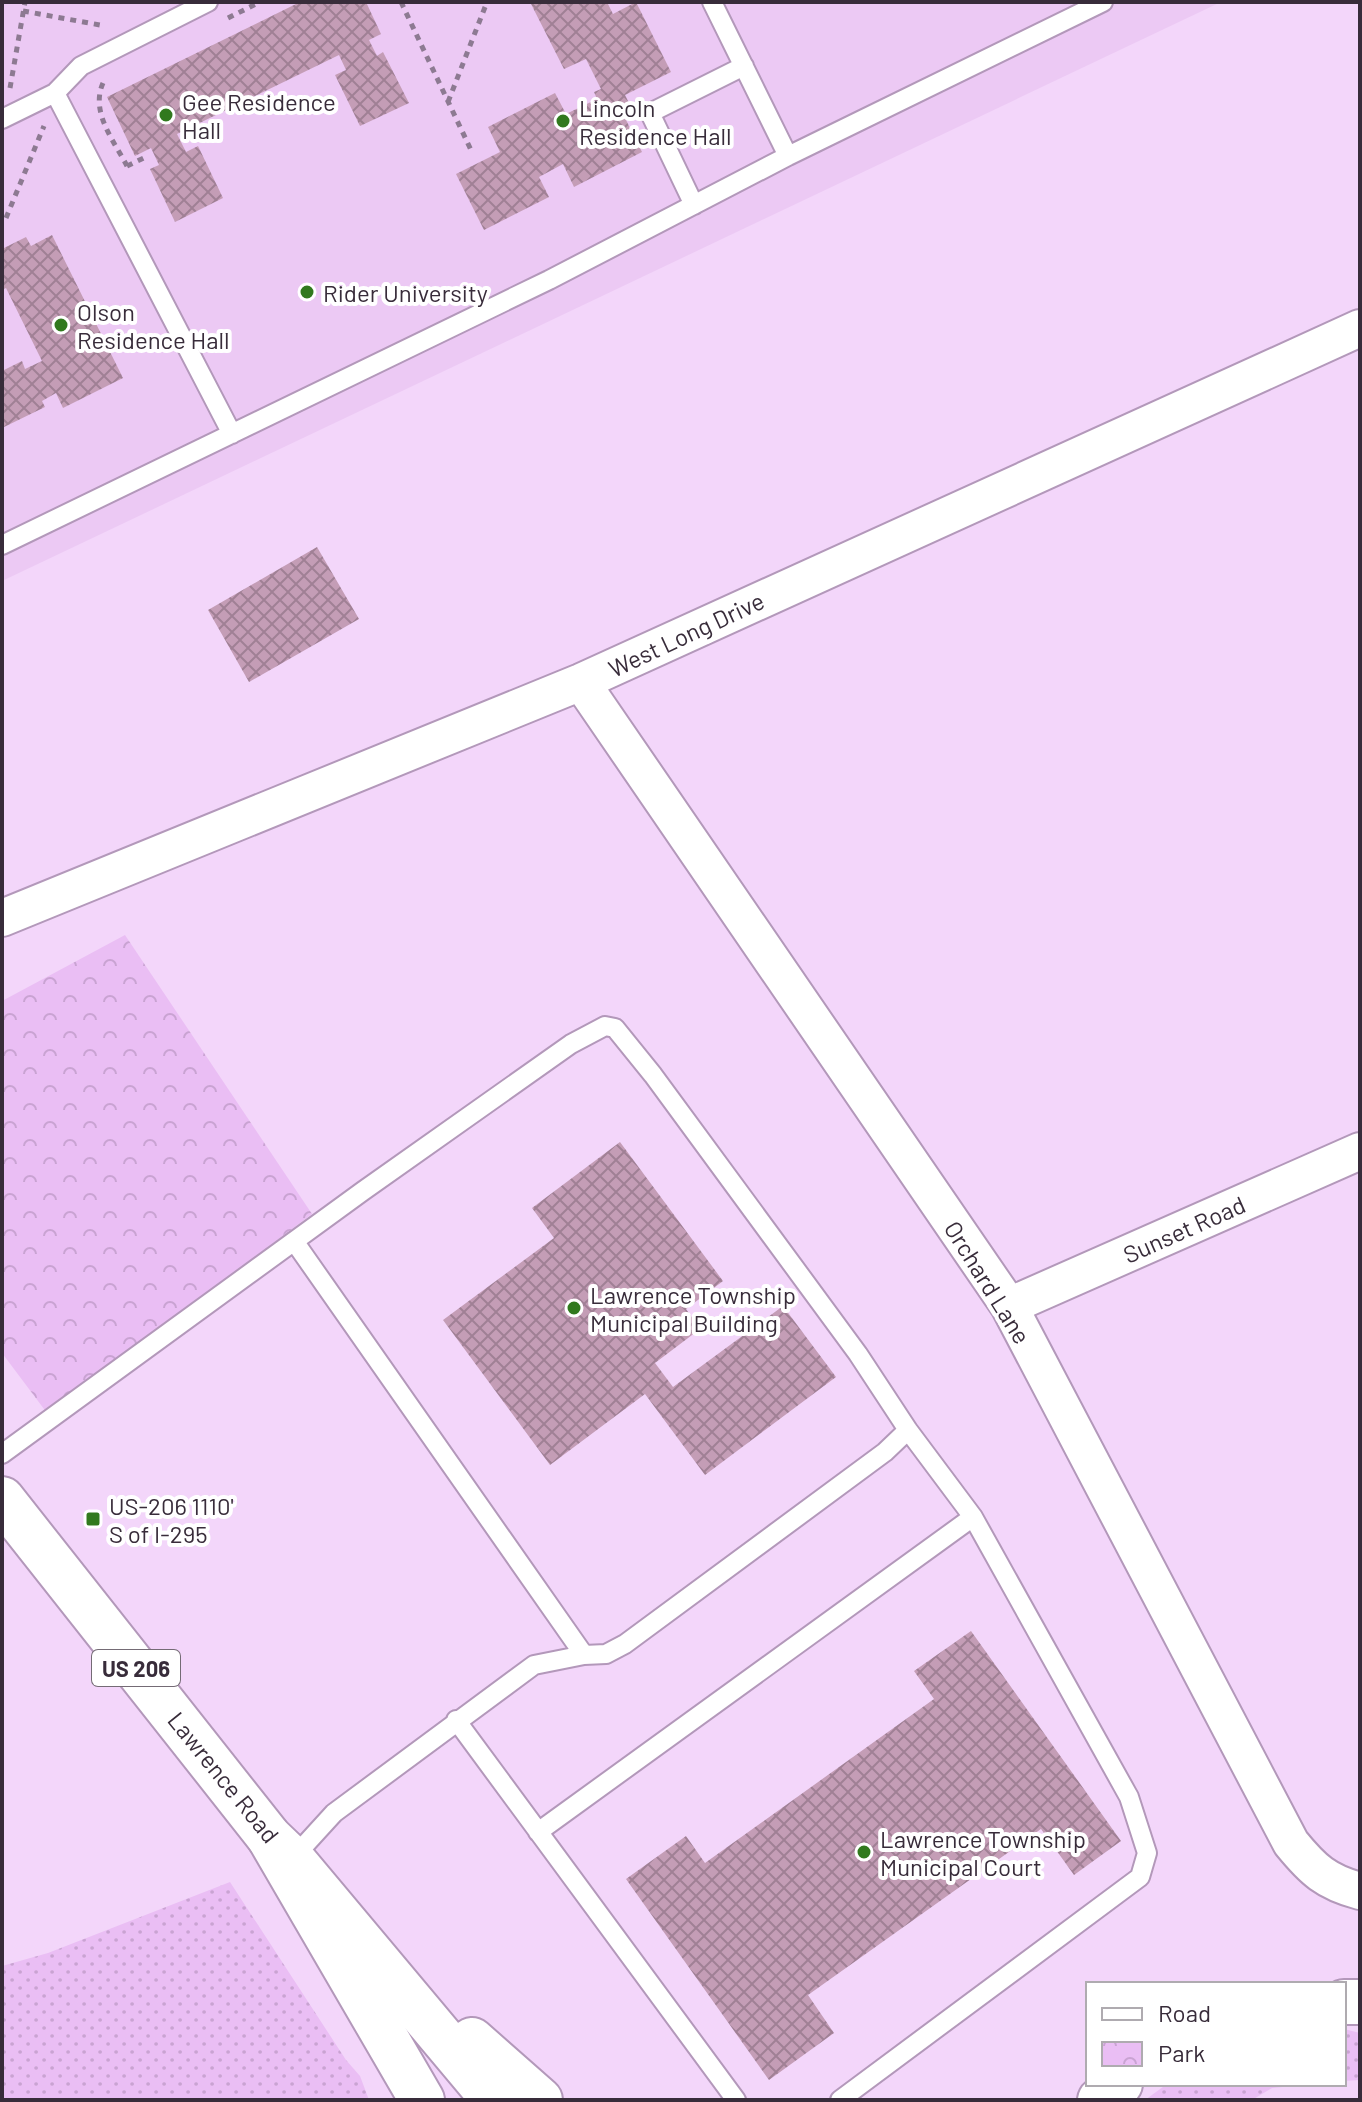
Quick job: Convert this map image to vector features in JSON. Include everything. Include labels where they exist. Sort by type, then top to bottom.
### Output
[{"type":"main road","name":"Lawrence Road","points":[[2,1499],[280,1848],[494,2100]]},
{"type":"main road","points":[[280,1848],[422,2100]]},
{"type":"main road","name":"Lawrence Road","points":[[360,1941],[540,2100]]},
{"type":"main road","points":[[1100,2100],[1118,2086]]},
{"type":"street","name":"West Long Drive","points":[[2,918],[581,682],[1360,328]]},
{"type":"street","name":"Orchard Lane","points":[[581,682],[1009,1306],[1291,1843],[1309,1866],[1335,1884],[1360,1891]]},
{"type":"street","name":"Sunset Road","points":[[1009,1306],[1360,1151]]},
{"type":"lane","points":[[2,119],[55,93],[81,66],[208,2]]},
{"type":"lane","points":[[712,2],[788,156]]},
{"type":"lane","points":[[2,545],[549,280],[788,156],[1103,2]]},
{"type":"lane","points":[[694,205],[650,113],[744,66]]},
{"type":"lane","points":[[55,93],[232,434]]},
{"type":"lane","points":[[2,1454],[571,1044],[605,1026],[615,1028],[858,1354],[908,1430],[973,1517],[1129,1797],[1147,1853],[1140,1877],[840,2100]]},
{"type":"lane","points":[[294,1241],[584,1655]]},
{"type":"lane","points":[[280,1848],[334,1813],[534,1665],[606,1654],[625,1644],[885,1452],[908,1430]]},
{"type":"lane","points":[[538,1832],[973,1517]]},
{"type":"lane","points":[[456,1720],[736,2100]]},
{"type":"path","points":[[9,94],[25,2]]},
{"type":"path","points":[[218,22],[260,2]]},
{"type":"path","points":[[410,2],[402,5],[471,150]]},
{"type":"path","points":[[448,102],[487,2]]},
{"type":"path","points":[[23,11],[146,33]]},
{"type":"path","points":[[109,76],[101,86],[98,105],[127,166]]},
{"type":"path","points":[[2,210],[6,218],[55,93]]},
{"type":"shaded area","name":"Rider University","points":[[2,2],[1221,2],[2,581]]},
{"type":"green space","points":[[125,935],[312,1214],[47,1413],[2,1353],[2,1001]]},
{"type":"green space","points":[[230,1882],[346,2060],[360,2076],[369,2100],[2,2100],[2,1966],[48,1953]]},
{"type":"green space","points":[[1346,2030],[1360,2033],[1360,2080],[1346,2081]]},
{"type":"green space","points":[[1164,2086],[1293,2086],[1272,2088],[1252,2100],[1145,2100]]},
{"type":"building","name":"Gee Residence Hall","points":[[300,2],[366,2],[381,34],[369,40],[377,56],[383,52],[409,103],[360,126],[335,75],[346,70],[339,55],[177,134],[186,152],[198,146],[223,198],[175,222],[150,169],[159,165],[151,148],[135,156],[107,97]]},
{"type":"building","name":"Lincoln Residence Hall","points":[[530,2],[607,2],[613,14],[636,2],[671,72],[625,95],[629,103],[620,108],[642,152],[574,187],[563,164],[539,177],[549,197],[484,230],[456,174],[500,152],[488,127],[555,93],[566,114],[597,99],[594,92],[601,89],[586,59],[564,69]]},
{"type":"building","name":"Olson Residence Hall","points":[[52,235],[123,378],[63,408],[56,393],[42,401],[45,407],[2,428],[2,371],[22,361],[25,369],[42,361],[6,288],[2,290],[2,249],[26,237],[31,246]]},
{"type":"building","points":[[317,547],[359,619],[249,682],[208,610]]},
{"type":"building","name":"Lawrence Township Municipal Building","points":[[620,1142],[723,1281],[686,1309],[700,1329],[655,1363],[673,1387],[783,1306],[836,1377],[705,1475],[645,1394],[550,1465],[443,1320],[554,1238],[532,1208]]},
{"type":"building","name":"Lawrence Township Municipal Court","points":[[971,1631],[1121,1841],[1074,1875],[1041,1829],[808,1995],[834,2033],[769,2080],[626,1879],[686,1836],[705,1863],[934,1699],[914,1671]]},
{"type":"place","name":"Gee Residence Hall","points":[[166,115]]},
{"type":"place","name":"Lincoln Residence Hall","points":[[563,121]]},
{"type":"place","name":"Rider University","points":[[307,292]]},
{"type":"place","name":"Olson Residence Hall","points":[[61,325]]},
{"type":"place","name":"Lawrence Township Municipal Building","points":[[574,1308]]},
{"type":"place","name":"US-206 1110' S of I-295","points":[[93,1519]]},
{"type":"place","name":"Lawrence Township Municipal Court","points":[[864,1852]]}]
